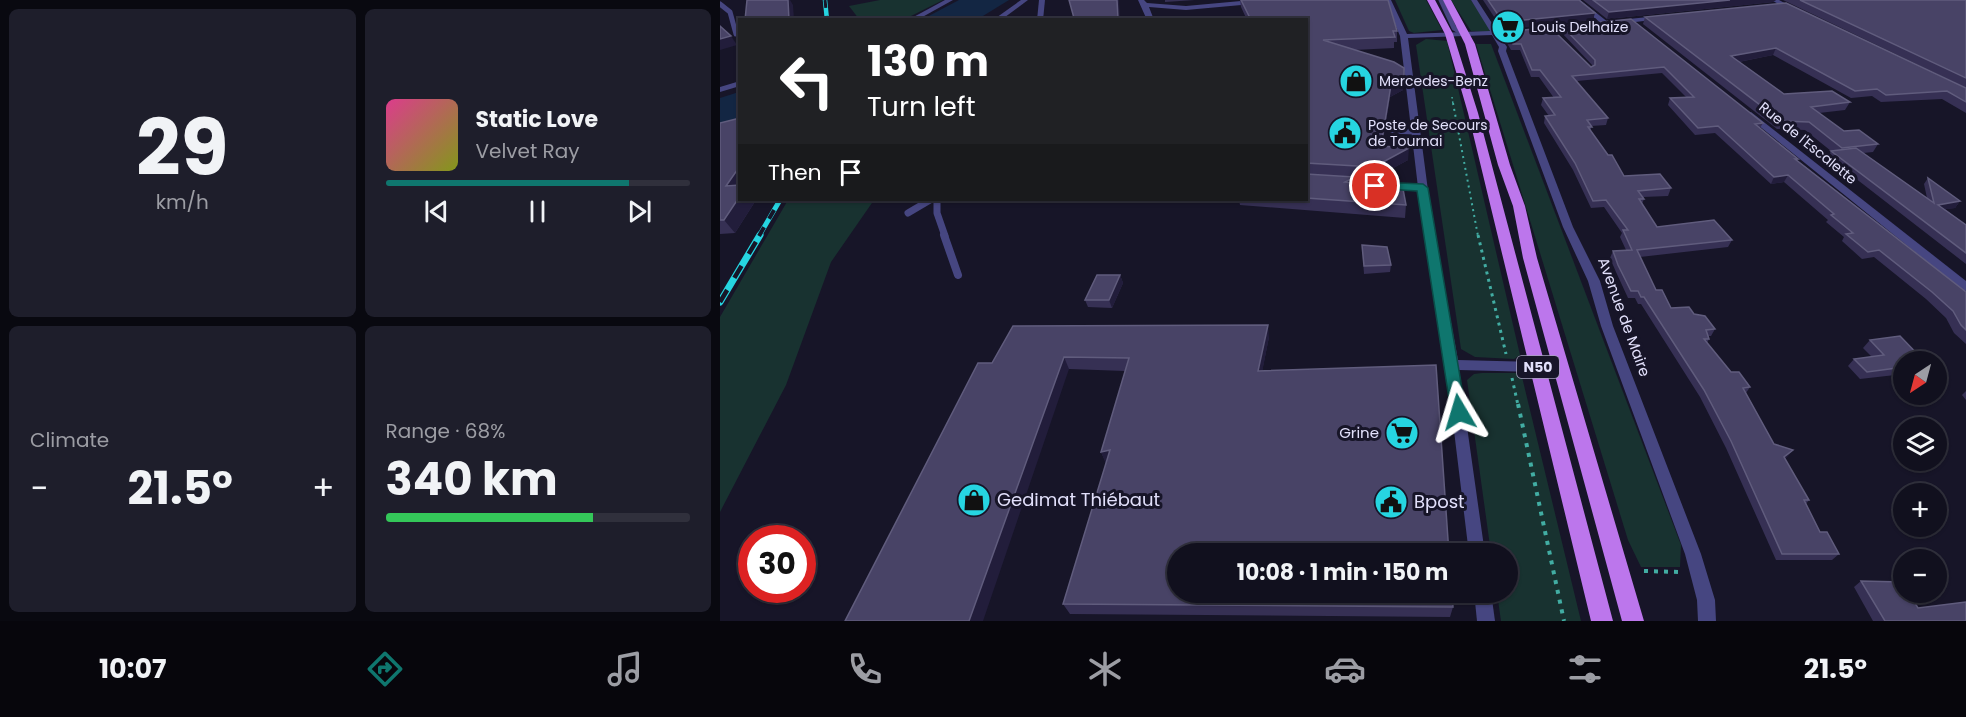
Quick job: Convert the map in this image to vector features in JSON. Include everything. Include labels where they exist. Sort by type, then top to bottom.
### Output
[{"type":"main road","name":"N50","points":[[1431,0],[1458,35],[1478,131],[1602,621]]},
{"type":"main road","name":"N50","points":[[1447,0],[1519,206],[1533,269],[1633,621]]},
{"type":"street","points":[[915,18],[950,0]]},
{"type":"street","points":[[999,18],[1025,0]]},
{"type":"street","points":[[1040,18],[1042,0]]},
{"type":"street","points":[[1143,3],[1186,8],[1274,0]]},
{"type":"street","points":[[1388,0],[1404,36],[1423,188],[1452,365],[1476,543]]},
{"type":"street","name":"Avenue de Maire","points":[[1474,0],[1496,34],[1568,227],[1594,281],[1611,337],[1698,573],[1706,600],[1707,621]]},
{"type":"street","points":[[1143,3],[1150,18]]},
{"type":"street","points":[[1774,3],[1785,5],[1806,15]]},
{"type":"street","points":[[1178,18],[1186,8]]},
{"type":"street","points":[[1594,24],[1668,17]]},
{"type":"street","points":[[1632,21],[1642,28]]},
{"type":"street","points":[[1521,31],[1583,25]]},
{"type":"street","points":[[1404,36],[1512,32]]},
{"type":"street","points":[[720,90],[738,84]]},
{"type":"street","name":"Rue de l'Escalette","points":[[1744,109],[1966,287]]},
{"type":"street","points":[[1452,365],[1538,367]]},
{"type":"street","points":[[1484,603],[1486,621]]},
{"type":"lane","points":[[1441,0],[1458,35]]},
{"type":"lane","points":[[1576,0],[1605,23]]},
{"type":"lane","points":[[720,4],[730,12],[736,34]]},
{"type":"lane","points":[[1550,28],[1558,37]]},
{"type":"lane","points":[[1391,130],[1415,131]]},
{"type":"lane","points":[[1352,184],[1423,188]]},
{"type":"lane","points":[[908,213],[928,201]]},
{"type":"lane","points":[[937,201],[937,213],[958,275]]},
{"type":"path","points":[[1451,89],[1484,264],[1509,367],[1564,621]]},
{"type":"path","points":[[1644,571],[1698,573]]},
{"type":"green space","points":[[880,0],[943,0],[907,18],[858,18],[849,6]]},
{"type":"green space","points":[[1395,0],[1426,0],[1442,30],[1414,33],[1409,31]]},
{"type":"green space","points":[[1451,0],[1471,0],[1490,29],[1489,32],[1471,31]]},
{"type":"green space","points":[[1426,39],[1447,41],[1520,355],[1514,359],[1475,357],[1461,349],[1416,45]]},
{"type":"green space","points":[[1476,44],[1491,44],[1681,545],[1680,567],[1641,567],[1628,540]]},
{"type":"green space","points":[[787,201],[873,201],[831,262],[786,385],[720,512],[720,317]]},
{"type":"green space","points":[[1516,373],[1522,377],[1581,621],[1501,621],[1498,603],[1518,603],[1518,543],[1490,543],[1467,380],[1474,374]]},
{"type":"water","points":[[959,0],[1009,0],[980,18],[925,18]]},
{"type":"water","points":[[738,92],[738,119],[720,125],[720,98]]},
{"type":"building","points":[[747,0],[788,0],[789,18],[745,18]]},
{"type":"building","points":[[1069,0],[1117,0],[1118,18],[1074,18]]},
{"type":"building","points":[[1241,0],[1388,0],[1397,31],[1393,31],[1395,37],[1323,40],[1394,62],[1404,68],[1404,78],[1391,85],[1381,146],[1409,148],[1374,167],[1308,163],[1308,18],[1250,18]]},
{"type":"building","points":[[1488,0],[1579,0],[1595,13],[1503,22]]},
{"type":"building","points":[[1593,0],[1730,0],[1609,12]]},
{"type":"building","points":[[1800,0],[1966,0],[1966,78]]},
{"type":"building","points":[[1786,3],[1966,88],[1966,102],[1947,91],[1886,95],[1877,89],[1855,91],[1776,48],[1731,56],[1784,94],[1832,91],[1850,102],[1811,107],[1844,131],[1859,130],[1878,144],[1842,148],[1809,122],[1781,121],[1645,17]]},
{"type":"building","points":[[1631,19],[1763,123],[1755,124],[1798,159],[1795,159],[1966,292],[1966,330],[1953,311],[1932,292],[1879,250],[1868,252],[1846,234],[1853,233],[1788,175],[1774,177],[1718,126],[1698,128],[1670,98],[1694,97],[1664,67],[1572,76],[1608,118],[1587,120],[1592,127],[1588,127],[1608,155],[1612,155],[1624,176],[1660,174],[1671,188],[1638,191],[1644,199],[1639,199],[1657,227],[1714,220],[1732,240],[1637,250],[1656,290],[1662,290],[1671,308],[1689,307],[1694,314],[1705,316],[1715,329],[1706,330],[1709,339],[1704,339],[1731,372],[1739,372],[1750,387],[1743,388],[1774,444],[1793,450],[1784,457],[1809,500],[1804,500],[1820,532],[1827,532],[1839,554],[1782,554],[1731,441],[1704,390],[1644,297],[1641,297],[1638,291],[1631,291],[1618,265],[1613,251],[1632,250],[1623,230],[1628,230],[1606,200],[1593,201],[1575,163],[1545,116],[1555,115],[1543,98],[1561,97],[1540,70],[1532,70],[1521,44],[1513,44],[1505,32],[1550,27],[1591,67],[1595,65],[1595,60],[1562,26]]},
{"type":"building","points":[[720,26],[731,36],[720,39]]},
{"type":"building","points":[[738,118],[738,169],[726,186],[738,185],[738,199],[724,220],[720,220],[720,123]]},
{"type":"building","points":[[1856,148],[1934,203],[1928,178],[1960,201],[1938,205],[1966,225],[1966,253],[1831,151]]},
{"type":"building","points":[[1308,174],[1355,177],[1345,182],[1403,189],[1406,205],[1308,198]]},
{"type":"building","points":[[1362,245],[1387,247],[1391,265],[1364,266]]},
{"type":"building","points":[[1097,275],[1120,275],[1109,300],[1085,300]]},
{"type":"building","points":[[1268,325],[1258,371],[1436,365],[1448,543],[1167,543],[1167,603],[1453,603],[1453,607],[1063,604],[1110,450],[1101,452],[1129,358],[1064,357],[969,621],[845,621],[978,363],[992,363],[1013,326]]},
{"type":"building","points":[[1900,336],[1914,351],[1893,351],[1893,368],[1867,372],[1854,359],[1884,355],[1870,340]]},
{"type":"building","points":[[1861,581],[1893,582],[1893,603],[1915,603],[1918,608],[1966,602],[1966,621],[1885,621]]},
{"type":"railway","points":[[825,0],[827,18]]},
{"type":"railway","points":[[759,236],[779,201]]},
{"type":"railway","points":[[720,302],[760,235]]},
{"type":"place","name":"Louis Delhaize","points":[[1508,27]]},
{"type":"place","name":"Mercedes-Benz","points":[[1356,81]]},
{"type":"place","name":"Poste de Secours de Tournai","points":[[1345,133]]},
{"type":"place","name":"Grine","points":[[1402,433]]},
{"type":"place","name":"Gedimat Thiébaut","points":[[974,500]]},
{"type":"place","name":"Bpost","points":[[1391,502]]},
{"type":"route","points":[[1375,186],[1423,188],[1459,412]]}]
